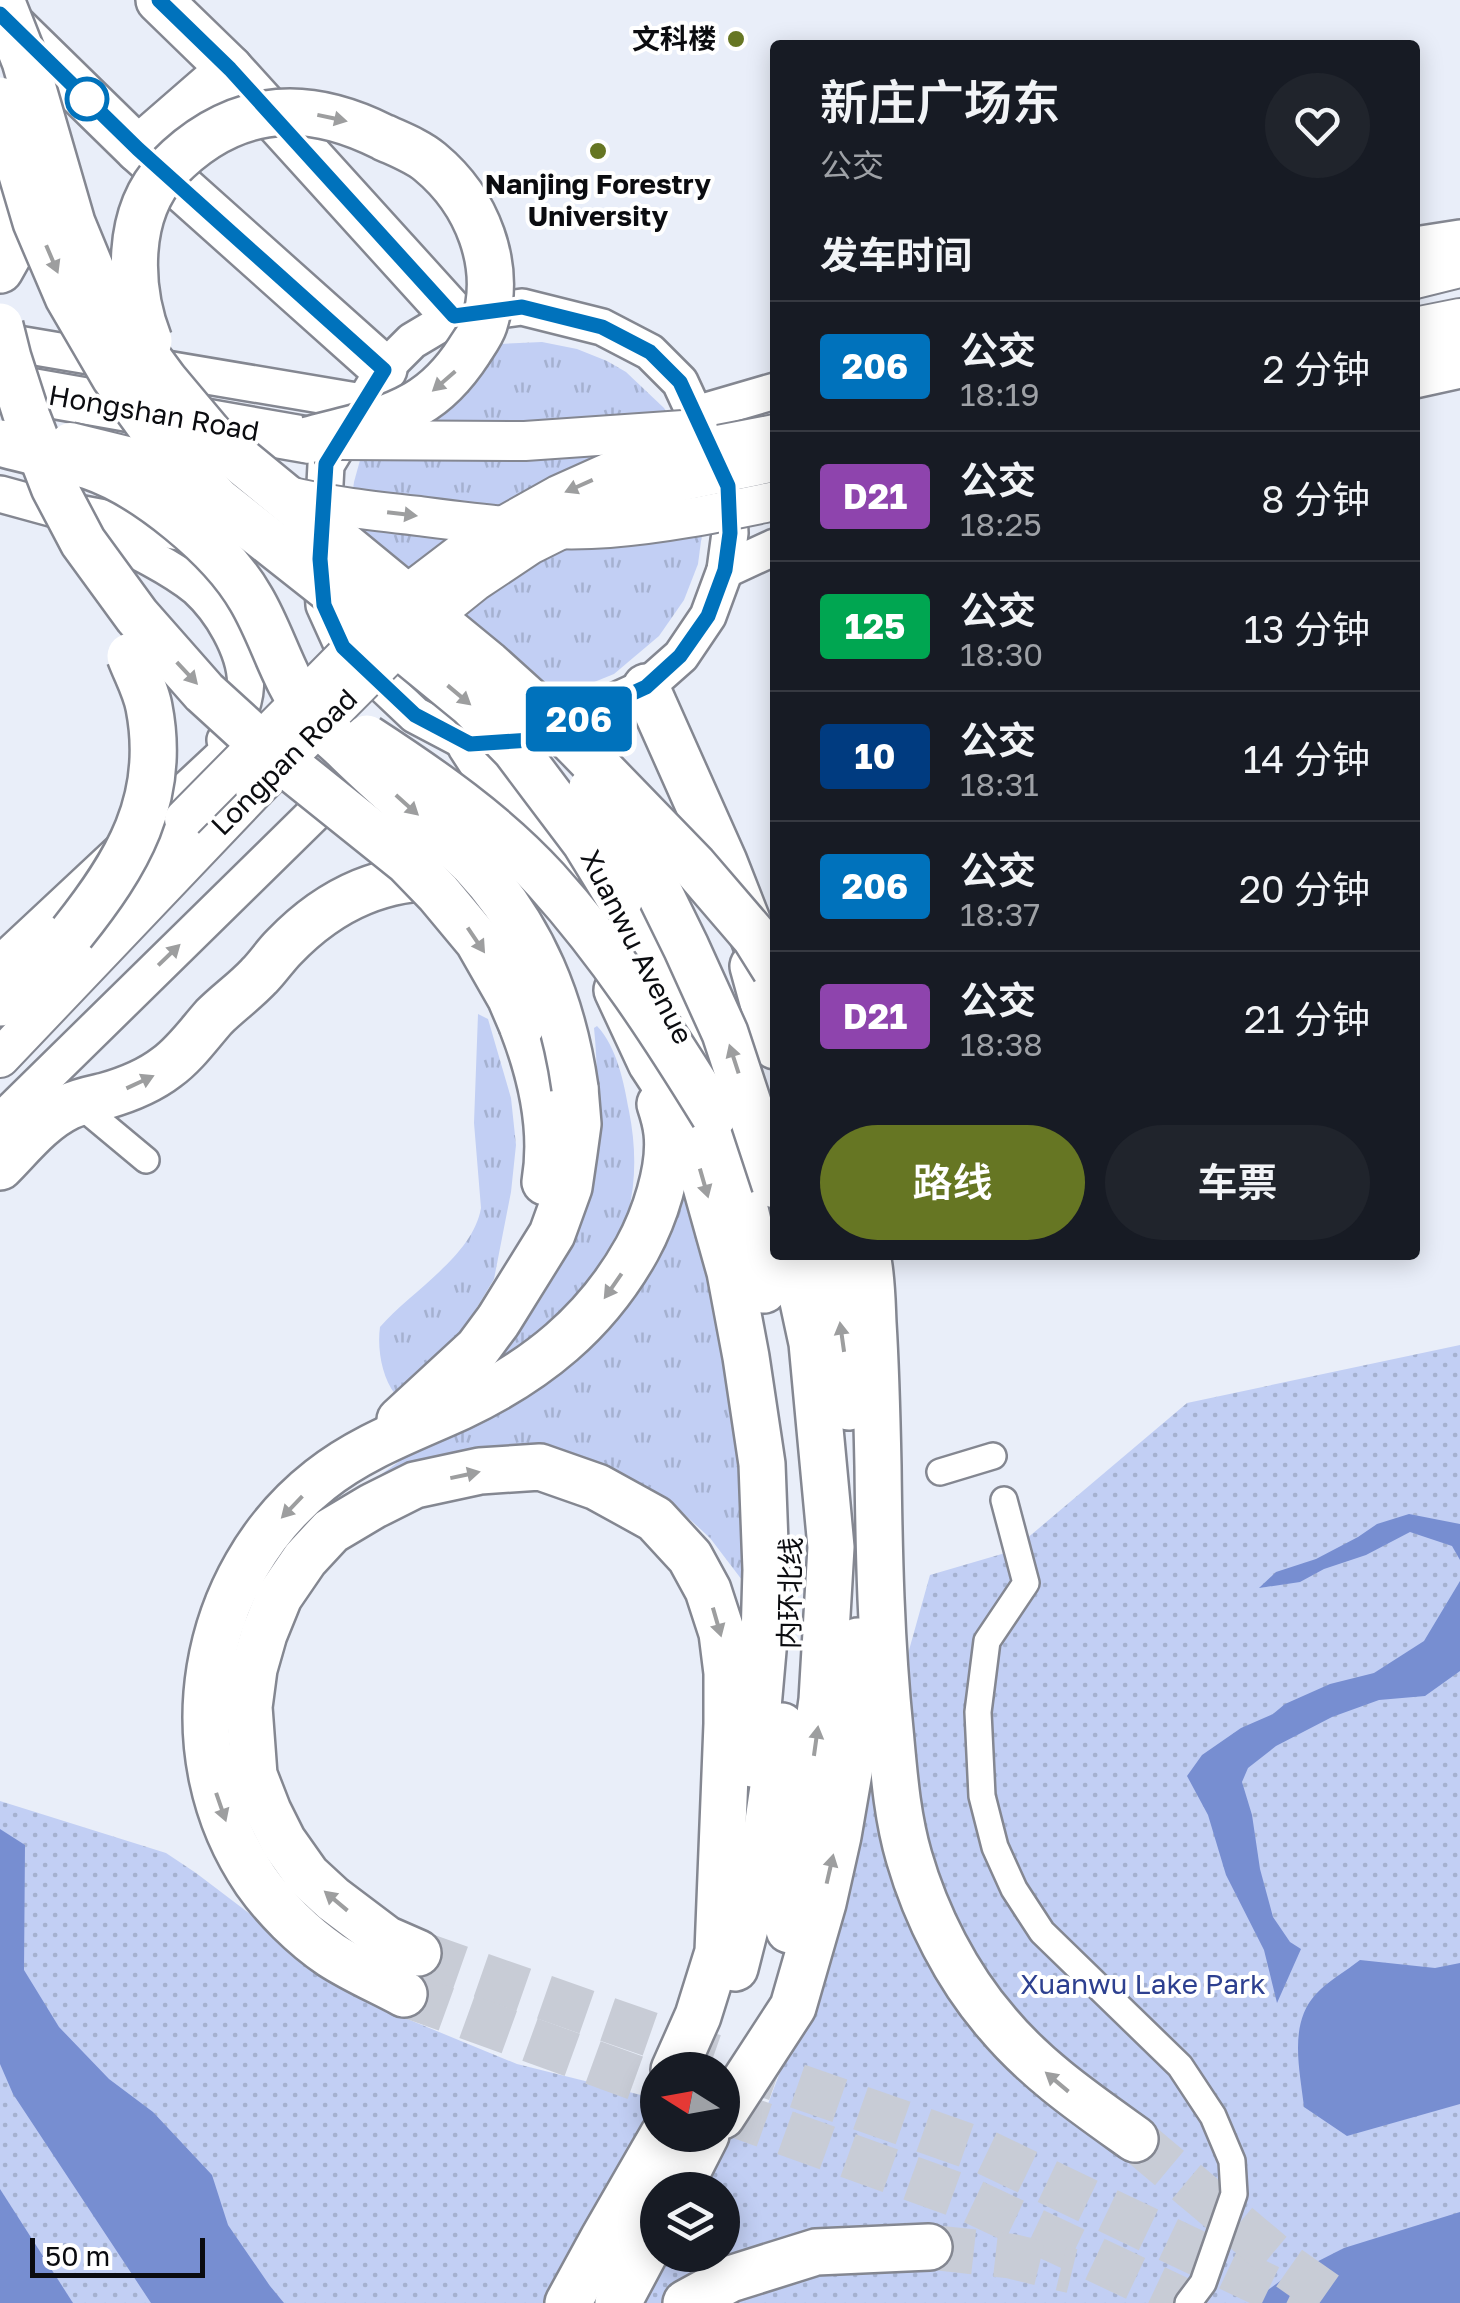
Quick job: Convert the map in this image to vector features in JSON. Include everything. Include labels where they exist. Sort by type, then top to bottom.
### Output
[{"type":"highway","points":[[1,0],[25,62],[72,223],[93,274],[128,332],[165,381],[226,450],[488,664],[570,738],[694,866],[770,961]]},
{"type":"highway","points":[[159,0],[230,69],[454,316]]},
{"type":"highway","points":[[0,14],[373,386]]},
{"type":"highway","points":[[138,149],[230,69]]},
{"type":"highway","points":[[0,80],[11,111],[20,179],[9,254],[0,270]]},
{"type":"highway","name":"Xuanwu Avenue","points":[[0,100],[36,222],[68,296],[114,376],[169,452],[218,501],[471,704],[515,749],[585,842],[620,899],[674,1008],[714,1114]]},
{"type":"highway","points":[[165,381],[145,329],[136,287],[138,228],[150,190],[202,140],[230,125],[264,114],[289,112],[354,123],[428,160],[459,191],[482,234],[489,260],[490,295],[483,328],[456,371],[418,403],[378,422],[308,440]]},
{"type":"highway","points":[[0,326],[27,417],[54,487],[83,542],[149,705],[154,766],[141,820],[116,874],[72,934],[0,1003]]},
{"type":"highway","name":"Hongshan Road","points":[[0,386],[308,440]]},
{"type":"highway","points":[[0,444],[92,467],[128,486],[191,529],[236,576],[253,601],[289,680],[310,714],[472,862],[499,894],[532,946],[560,1008],[570,1046],[560,1098]]},
{"type":"highway","points":[[83,542],[137,616],[204,692],[309,784],[408,862],[459,916],[510,997],[537,1063],[578,1124],[568,1188],[552,1234],[522,1282],[478,1348],[369,1448]]},
{"type":"highway","points":[[488,664],[578,772],[658,890],[725,1033],[770,1170]]},
{"type":"highway","points":[[646,687],[724,862],[770,979]]},
{"type":"highway","points":[[310,714],[357,732],[435,785],[501,837],[582,919],[690,1134],[730,1272],[762,1464],[764,1638],[746,1827],[718,1952],[682,2052]]},
{"type":"highway","points":[[470,744],[714,1114]]},
{"type":"highway","points":[[724,862],[770,1028]]},
{"type":"highway","points":[[0,1167],[35,1130],[66,1108],[136,1084],[167,1067],[258,978],[284,946],[326,911],[368,888],[436,876],[523,879],[551,888],[582,919]]},
{"type":"highway","points":[[652,1063],[667,1134],[666,1159],[650,1224],[615,1286],[559,1346],[465,1404],[369,1448],[320,1479],[272,1528],[237,1584],[211,1654],[205,1724],[218,1801],[256,1882],[292,1923],[330,1954],[411,1974],[386,1939],[307,1875],[268,1811],[254,1775],[248,1707],[264,1634],[280,1597],[331,1531],[415,1485],[480,1471],[540,1467],[597,1487],[655,1519],[690,1556],[708,1590],[722,1633],[727,1724],[718,1952]]},
{"type":"highway","name":"内环北线","points":[[707,2052],[722,2014],[762,1862],[792,1644],[792,1533],[784,1408],[759,1265],[737,1175],[714,1114]]},
{"type":"highway","name":"内环北线","points":[[740,2070],[766,2020],[788,1941],[822,1700],[831,1547],[812,1344],[794,1260]]},
{"type":"highway","points":[[740,2088],[793,2007],[826,1886],[852,1755],[858,1653],[855,1510],[848,1384],[830,1260]]},
{"type":"highway","points":[[867,1260],[877,1388],[885,1682],[898,1806],[908,1856],[944,1943],[995,2022],[1062,2086],[1135,2140]]},
{"type":"highway","points":[[885,1682],[902,1570],[903,1433],[891,1260]]},
{"type":"highway","points":[[568,2303],[603,2238],[640,2152]]},
{"type":"highway","points":[[603,2238],[689,2152]]},
{"type":"highway","points":[[686,2303],[730,2279],[816,2252],[929,2246]]},
{"type":"highway","points":[[618,2303],[640,2262]]},
{"type":"main road","points":[[1420,244],[1460,238]]},
{"type":"main road","points":[[1420,278],[1460,268]]},
{"type":"main road","points":[[1420,295],[1460,286]]},
{"type":"main road","points":[[522,307],[602,327],[650,352],[680,382],[728,486],[730,533],[725,570],[708,616],[680,656],[646,687],[531,740],[470,744],[415,715],[343,647],[324,605],[320,559],[326,464],[373,386],[412,341],[454,316],[522,307]]},
{"type":"main road","points":[[1420,326],[1460,318]]},
{"type":"main road","points":[[0,342],[373,386]]},
{"type":"main road","points":[[1420,359],[1460,350]]},
{"type":"main road","points":[[1420,379],[1460,370]]},
{"type":"main road","points":[[696,414],[770,392]]},
{"type":"main road","points":[[308,440],[525,441],[690,430],[770,420]]},
{"type":"main road","points":[[0,424],[322,504],[471,523],[608,528],[770,502]]},
{"type":"main road","name":"Longpan Road","points":[[0,1014],[184,819],[419,584],[494,531],[558,495],[616,469],[770,435]]},
{"type":"main road","name":"Longpan Road","points":[[0,1058],[254,790],[410,634],[476,580],[530,546],[608,506],[680,482],[770,463]]},
{"type":"main road","points":[[0,494],[52,508],[320,559]]},
{"type":"main road","points":[[52,508],[198,589],[222,617],[243,656],[246,692],[235,724],[206,770]]},
{"type":"main road","points":[[725,570],[770,549]]},
{"type":"main road","points":[[206,770],[343,647]]},
{"type":"main road","name":"Longpan Road","points":[[0,1122],[415,715]]},
{"type":"main road","name":"Longpan Road","points":[[0,964],[206,770]]},
{"type":"street","points":[[92,1115],[146,1160]]},
{"type":"street","points":[[940,1472],[993,1456]]},
{"type":"street","points":[[1004,1500],[1026,1583],[987,1640],[978,1712],[982,1796],[995,1847],[1014,1889],[1042,1932],[1180,2066],[1220,2131],[1232,2161],[1234,2194],[1203,2283],[1188,2303]]},
{"type":"green space","points":[[542,342],[577,349],[607,361],[626,372],[664,408],[688,446],[703,526],[698,564],[684,600],[659,636],[614,674],[567,693],[513,697],[460,684],[349,518],[362,453],[500,344]]},
{"type":"green space","points":[[478,1014],[488,1019],[511,1098],[516,1145],[494,1279],[444,1352],[395,1394],[382,1362],[380,1327],[453,1258],[476,1225],[481,1208],[474,1123]]},
{"type":"green space","points":[[597,1026],[619,1066],[632,1130],[633,1187],[625,1224],[605,1265],[544,1337],[464,1380],[495,1357],[524,1323],[567,1246],[591,1160],[596,1116]]},
{"type":"green space","points":[[681,1189],[686,1192],[722,1328],[746,1510],[746,1581],[683,1513],[661,1495],[612,1471],[365,1486],[415,1450],[458,1431]]},
{"type":"green space","name":"Xuanwu Lake Park","points":[[1460,1345],[1460,2303],[0,2303],[0,1801],[166,1853],[366,2002],[517,2064],[640,2095],[640,2152],[740,2152],[740,2120],[760,2125],[823,1958],[930,1575],[1012,1551],[1187,1403]]},
{"type":"water","points":[[1409,1514],[1460,1524],[1460,1560],[1452,1546],[1410,1532],[1300,1582],[1259,1588],[1276,1572],[1316,1559],[1377,1524]]},
{"type":"water","points":[[1460,1581],[1460,1671],[1425,1696],[1379,1700],[1332,1717],[1276,1746],[1248,1768],[1242,1782],[1273,1917],[1290,1942],[1301,1949],[1277,2003],[1264,1950],[1226,1875],[1208,1815],[1187,1776],[1202,1755],[1241,1728],[1330,1684],[1374,1673],[1424,1641]]},
{"type":"water","points":[[0,1829],[25,1845],[24,1970],[59,2027],[109,2079],[153,2112],[212,2175],[228,2225],[284,2303],[151,2303],[13,2094],[0,2064]]},
{"type":"water","points":[[1360,1960],[1435,1968],[1460,1963],[1460,2104],[1347,2136],[1304,2107],[1299,2033],[1307,2006],[1316,1994]]},
{"type":"water","points":[[0,2189],[73,2303],[0,2303]]},
{"type":"water","points":[[1460,2212],[1460,2303],[1250,2303],[1283,2279],[1344,2248]]},
{"type":"tunnel","points":[[418,1953],[983,2151],[1302,2303]]},
{"type":"tunnel","points":[[404,1994],[640,2079]]},
{"type":"tunnel","points":[[740,2116],[963,2197],[1188,2303]]},
{"type":"tunnel","points":[[1135,2139],[1289,2268],[1339,2303]]},
{"type":"tunnel","points":[[929,2247],[1010,2256],[1072,2271]]},
{"type":"bus line","name":"206","points":[[0,14],[138,149],[384,370],[326,464],[320,559],[324,605],[343,647],[415,715],[470,744],[531,740],[646,687],[680,656],[708,616],[725,570],[730,533],[728,486],[680,382],[650,352],[602,327],[522,307],[454,316],[230,69],[159,0]]},
{"type":"place","name":"文科楼","points":[[736,39]]},
{"type":"place","name":"Nanjing Forestry University","points":[[598,151]]}]
